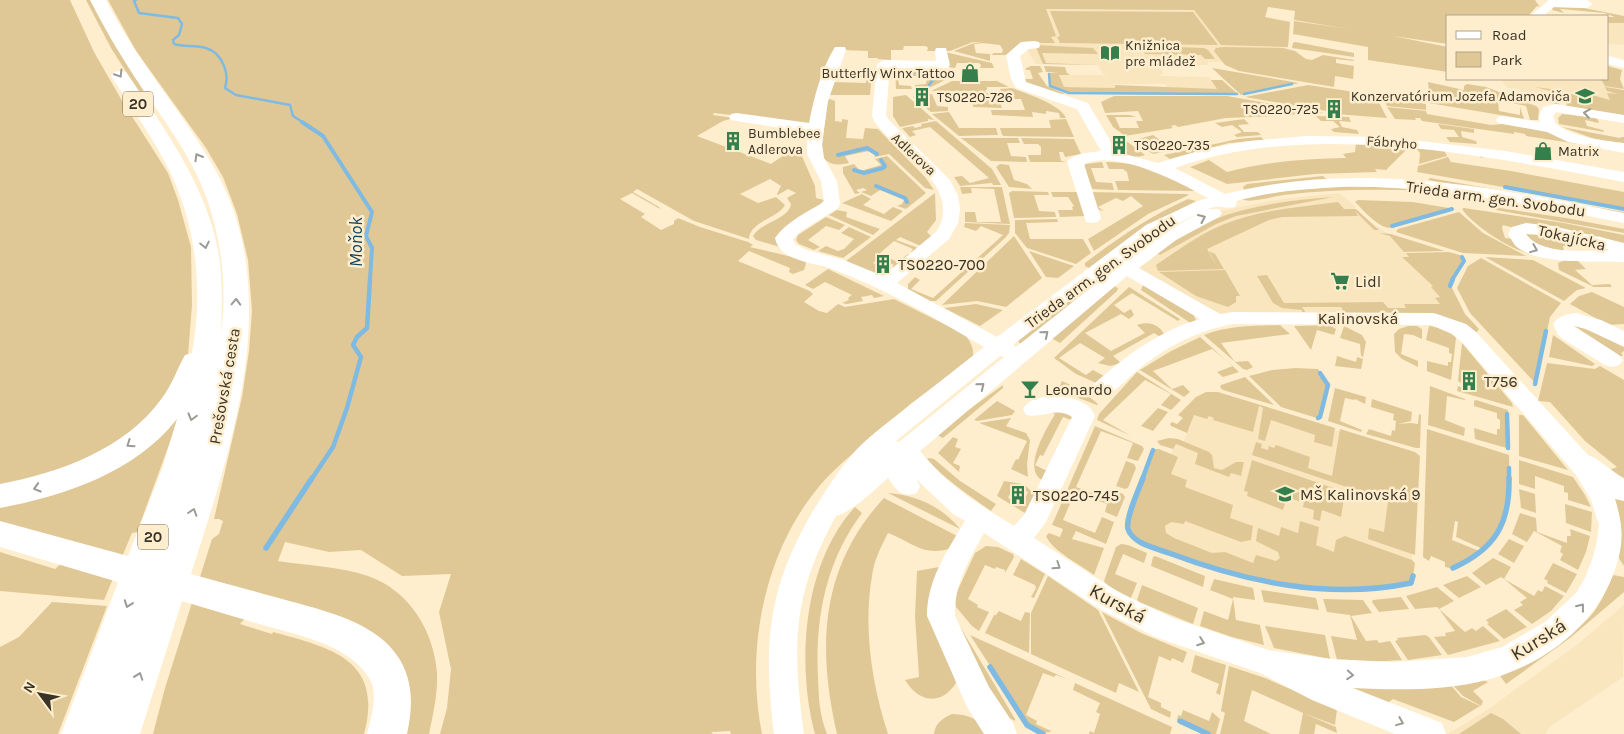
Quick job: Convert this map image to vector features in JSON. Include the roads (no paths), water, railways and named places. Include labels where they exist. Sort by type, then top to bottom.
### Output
[{"type":"highway","name":"Prešovská cesta","points":[[80,0],[105,51],[172,155],[185,180],[196,209],[206,248],[210,282],[208,335],[196,401],[172,484],[81,734]]},
{"type":"highway","name":"Prešovská cesta","points":[[98,0],[136,68],[192,148],[206,172],[219,201],[231,242],[236,288],[235,335],[227,389],[210,462],[123,730]]},
{"type":"highway","points":[[0,496],[43,486],[97,466],[138,439],[159,422],[172,406],[208,335]]},
{"type":"highway","points":[[0,534],[327,628],[352,638],[368,648],[387,671],[393,700],[387,734]]},
{"type":"street","points":[[1537,15],[1551,3],[1587,4]]},
{"type":"street","points":[[1034,44],[1026,44],[1013,55],[1019,82],[1030,89],[1083,106],[1111,155]]},
{"type":"street","points":[[840,50],[832,66],[814,140],[814,152],[830,183],[832,204],[790,230],[784,238],[787,247],[794,251],[837,264],[884,285],[1018,357]]},
{"type":"street","name":"Adlerova","points":[[884,285],[943,235],[950,226],[952,216],[948,191],[944,182],[881,121],[884,64],[943,65],[941,51]]},
{"type":"street","points":[[1609,60],[1624,64]]},
{"type":"street","points":[[1551,128],[1546,116],[1546,112],[1550,109],[1624,119]]},
{"type":"street","points":[[736,117],[816,128]]},
{"type":"street","points":[[1503,120],[1551,128],[1585,140],[1624,148]]},
{"type":"street","name":"Fábryho","points":[[1160,168],[1200,154],[1237,145],[1342,139],[1401,141],[1473,150],[1624,177]]},
{"type":"street","points":[[1092,218],[1075,162],[1084,158],[1111,155],[1160,168],[1186,178],[1228,202]]},
{"type":"street","name":"Trieda arm. gen. Svobodu","points":[[863,474],[871,450],[998,346],[1119,263],[1195,221],[1216,212],[1228,202],[1296,186],[1393,183],[1503,195],[1624,218]]},
{"type":"street","name":"Trieda arm. gen. Svobodu","points":[[1228,202],[1309,195],[1369,192],[1401,193],[1508,205],[1624,226]]},
{"type":"street","name":"Tokajícka","points":[[1624,249],[1539,228],[1524,228],[1518,231],[1517,234],[1524,244],[1551,254],[1624,256]]},
{"type":"street","points":[[1119,263],[1216,320]]},
{"type":"street","name":"Trieda arm. gen. Svobodu","points":[[789,734],[781,665],[784,622],[798,566],[825,513],[863,474],[898,455],[1018,357],[1119,263]]},
{"type":"street","name":"Kalinovská","points":[[1102,389],[1143,354],[1178,335],[1216,320],[1233,318],[1424,318],[1444,322],[1459,329],[1469,337],[1576,457]]},
{"type":"street","points":[[1612,360],[1571,334],[1563,324],[1568,320],[1579,320],[1597,326],[1624,340]]},
{"type":"street","points":[[915,478],[898,455],[888,453],[891,446],[927,415],[937,396]]},
{"type":"street","points":[[1017,540],[1033,522],[1084,416],[1079,410],[1064,405],[1047,405],[1034,408]]},
{"type":"street","points":[[1576,457],[1624,492]]},
{"type":"street","name":"Kurská","points":[[863,474],[915,478],[1130,612],[1198,641],[1268,663],[1323,673],[1391,677],[1484,668],[1532,647],[1571,619],[1594,588],[1605,562],[1611,536],[1610,519],[1605,504],[1576,457]]},
{"type":"street","points":[[971,512],[945,582],[940,600],[941,616],[978,697],[1002,734]]},
{"type":"street","name":"Kurská","points":[[1268,663],[1323,690],[1432,734]]},
{"type":"waterway","name":"Moňok","points":[[136,0],[134,1],[139,13],[178,18],[182,24],[179,35],[173,40],[174,44],[206,48],[216,54],[225,70],[225,88],[236,95],[290,105],[293,116],[304,123]]},
{"type":"waterway","points":[[899,71],[931,73],[934,79],[929,85]]},
{"type":"waterway","points":[[1049,74],[1050,86],[1069,93],[1237,94]]},
{"type":"waterway","points":[[1244,94],[1292,84]]},
{"type":"waterway","name":"Moňok","points":[[302,122],[323,136],[372,212],[366,236],[372,248],[370,280]]},
{"type":"waterway","points":[[838,155],[867,148],[877,154]]},
{"type":"waterway","points":[[854,170],[864,173],[883,168],[885,166],[881,160]]},
{"type":"waterway","points":[[876,186],[905,198],[907,202]]},
{"type":"waterway","points":[[1505,187],[1624,209]]},
{"type":"waterway","points":[[1392,226],[1452,209]]},
{"type":"waterway","points":[[1452,280],[1464,261],[1462,257]]},
{"type":"waterway","name":"Moňok","points":[[311,480],[333,447],[347,408],[361,357],[353,345],[357,337],[367,328],[370,279]]},
{"type":"waterway","points":[[1450,286],[1453,279]]},
{"type":"waterway","points":[[1535,384],[1546,331]]},
{"type":"waterway","points":[[1318,418],[1320,417],[1328,385],[1320,373]]},
{"type":"waterway","points":[[1507,414],[1508,448]]},
{"type":"waterway","points":[[1142,480],[1153,450]]},
{"type":"waterway","points":[[1453,568],[1468,561],[1480,552],[1497,533],[1507,509],[1509,468]]},
{"type":"waterway","name":"Moňok","points":[[266,548],[312,478]]},
{"type":"waterway","points":[[1143,478],[1130,511],[1128,529],[1140,542],[1152,547],[1198,563],[1258,580],[1319,589],[1380,588],[1411,583],[1413,576]]},
{"type":"waterway","points":[[990,667],[1027,725],[1043,734]]},
{"type":"waterway","points":[[1180,721],[1208,734]]},
{"type":"place","name":"Knižnica pre mládež","points":[[1110,53]]},
{"type":"place","name":"Butterfly Winx Tattoo","points":[[970,73]]},
{"type":"place","name":"Konzervatórium Jozefa Adamoviča","points":[[1585,96]]},
{"type":"place","name":"TS0220-726","points":[[922,97]]},
{"type":"place","name":"TS0220-725","points":[[1334,109]]},
{"type":"place","name":"Bumblebee Adlerova","points":[[733,141]]},
{"type":"place","name":"TS0220-735","points":[[1119,145]]},
{"type":"place","name":"Matrix","points":[[1543,151]]},
{"type":"place","name":"TS0220-700","points":[[883,264]]},
{"type":"place","name":"Lidl","points":[[1340,281]]},
{"type":"place","name":"T756","points":[[1469,381]]},
{"type":"place","name":"Leonardo","points":[[1030,389]]},
{"type":"place","name":"MŠ Kalinovská 9","points":[[1285,494]]},
{"type":"place","name":"TS0220-745","points":[[1018,495]]}]
